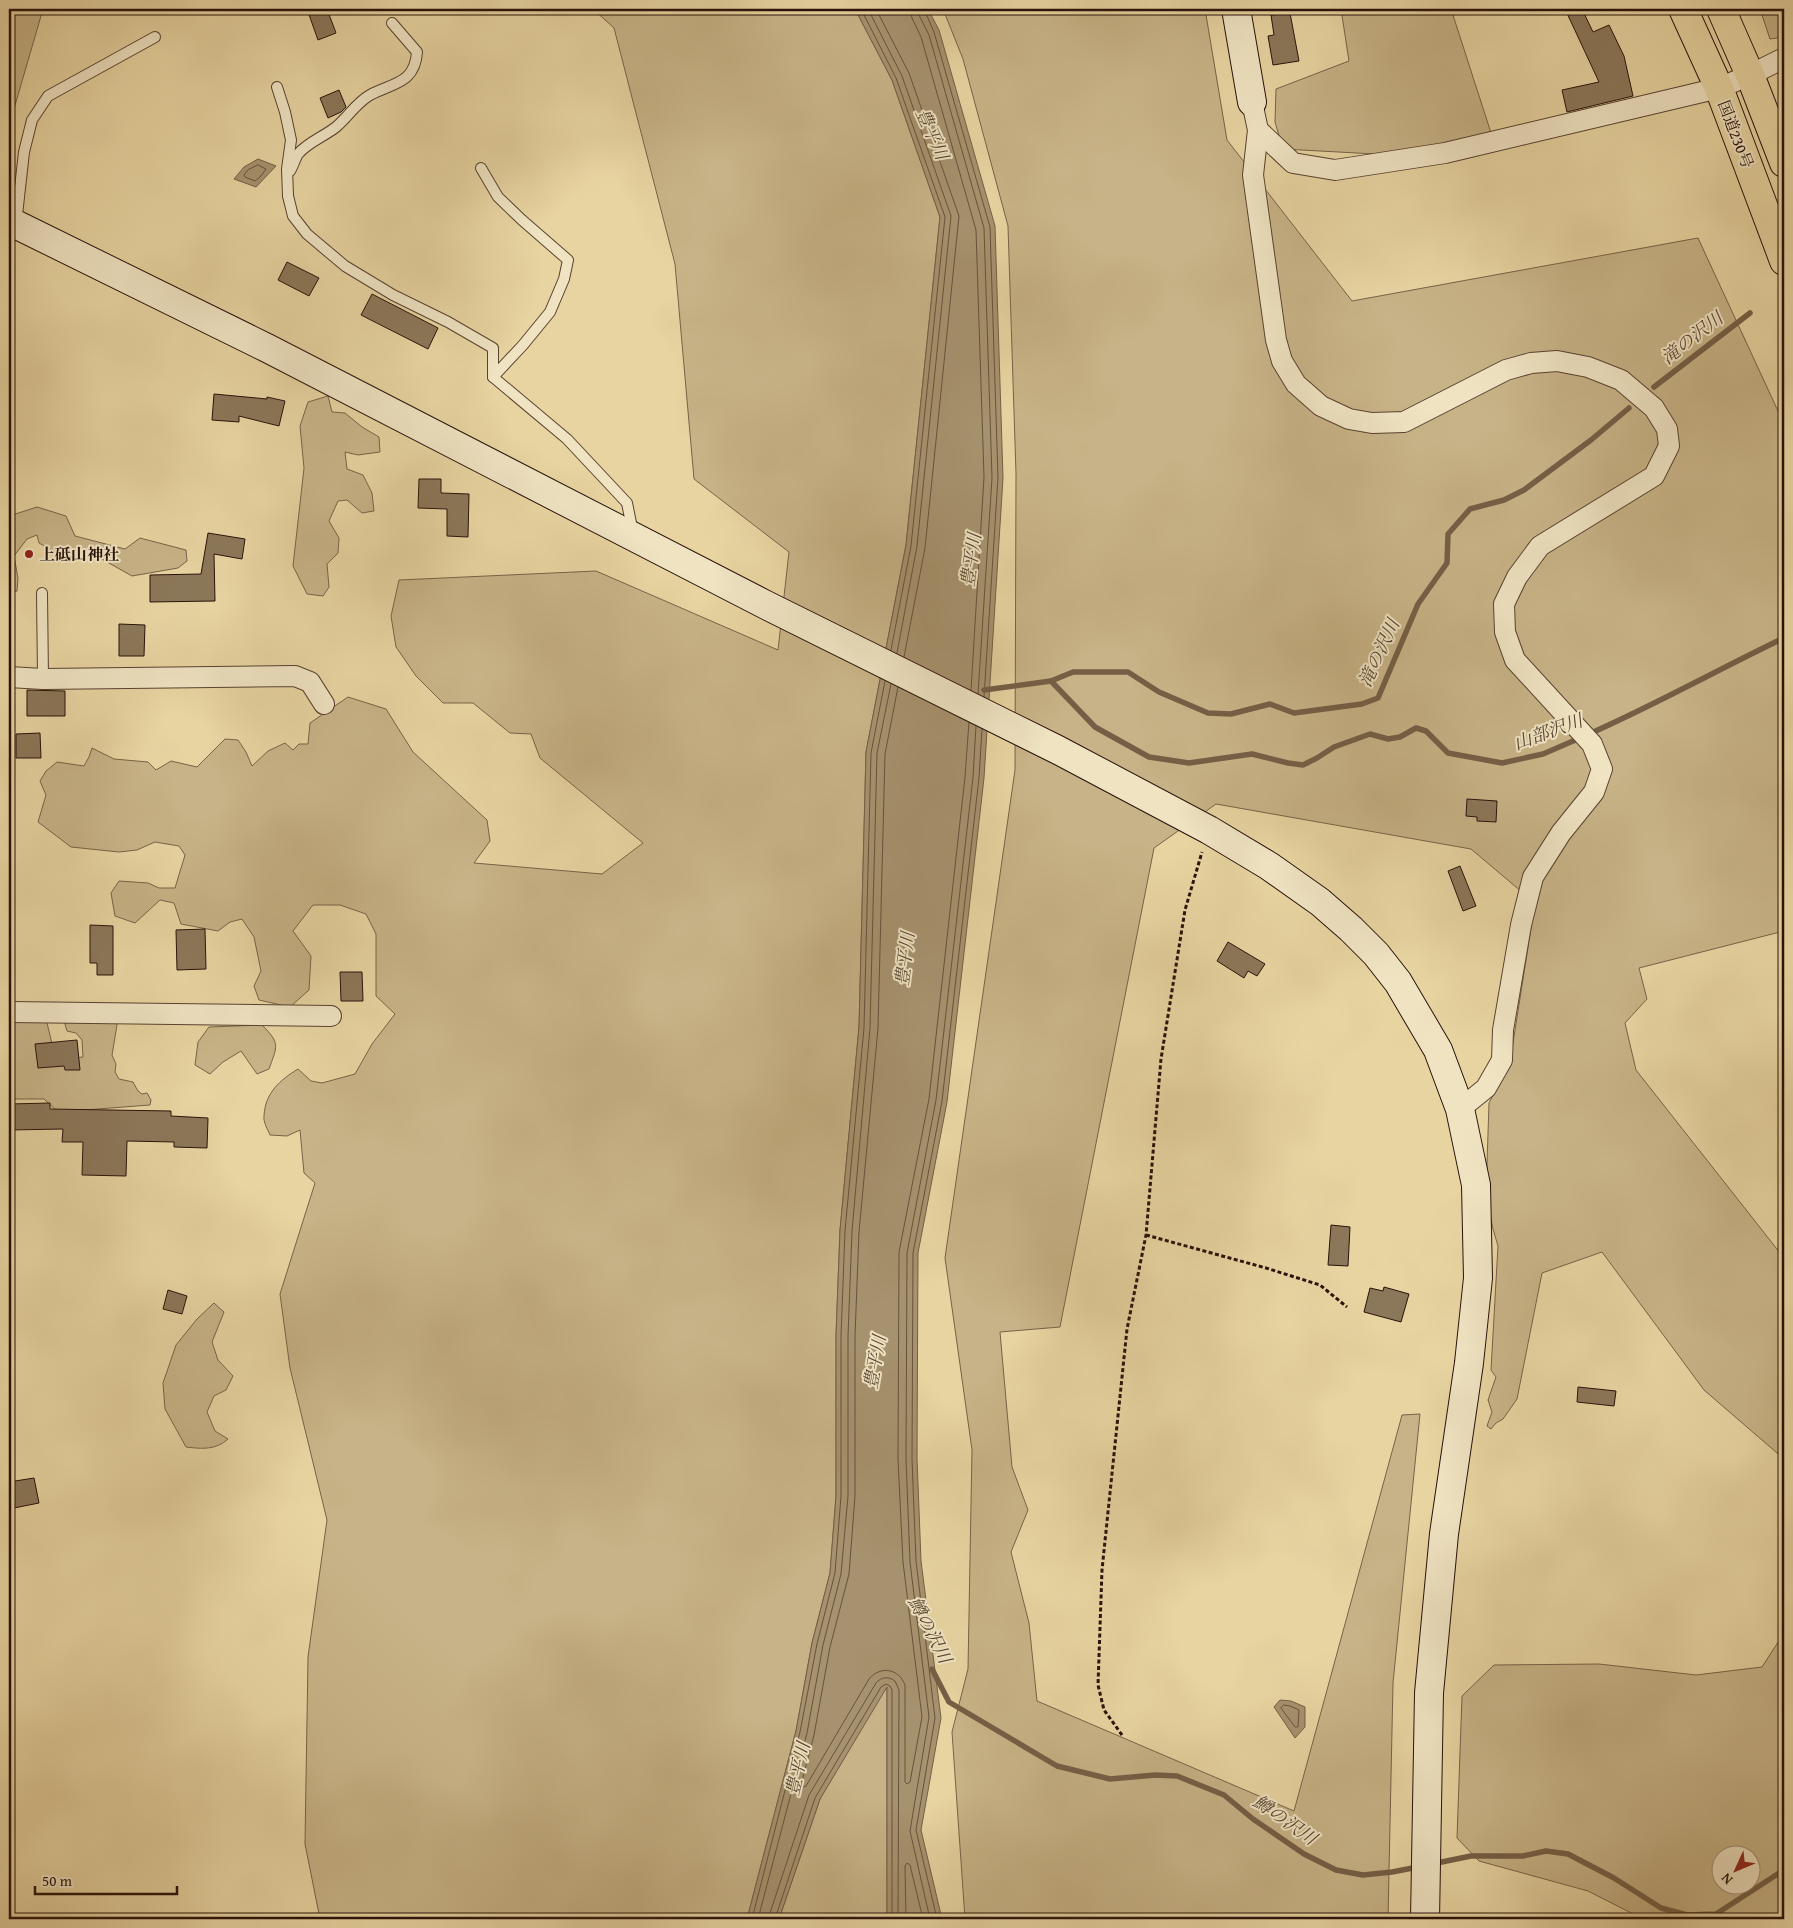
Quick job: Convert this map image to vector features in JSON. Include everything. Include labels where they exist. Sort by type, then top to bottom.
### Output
[{"type":"highway","name":"国道230号","points":[[1683,9],[1718,88],[1784,261]]},
{"type":"highway","points":[[1721,9],[1750,75],[1784,163]]},
{"type":"street","points":[[1236,9],[1258,130],[1253,175],[1276,340],[1282,361],[1296,384],[1321,406],[1349,419],[1372,423],[1404,422],[1506,370],[1531,362],[1557,361],[1588,367],[1621,380],[1654,408],[1667,429],[1669,446],[1654,476],[1540,546],[1518,577],[1504,604],[1505,632],[1515,660],[1587,738],[1602,769],[1594,792],[1561,833],[1532,876],[1521,925],[1506,1012],[1502,1060],[1486,1088],[1460,1109]]},
{"type":"street","points":[[1258,130],[1293,163],[1335,170],[1445,153],[1718,88],[1784,58]]},
{"type":"street","points":[[12,223],[276,353],[766,605],[1058,750],[1209,830],[1269,866],[1320,902],[1376,954],[1398,982],[1438,1050],[1460,1109],[1476,1185],[1478,1278],[1444,1534],[1430,1683],[1425,1917]]},
{"type":"street","points":[[9,677],[43,679],[295,676],[310,682],[324,704]]},
{"type":"street","points":[[9,1012],[331,1016]]},
{"type":"lane","points":[[287,177],[298,154],[337,126],[353,107],[370,95],[393,86],[408,76],[416,66],[417,52],[392,23]]},
{"type":"lane","points":[[12,223],[24,152],[32,120],[48,96],[155,36]]},
{"type":"lane","points":[[277,87],[291,140],[287,177],[288,196],[293,216],[307,234],[345,266],[393,295],[448,322],[493,348],[493,377]]},
{"type":"lane","points":[[481,168],[498,197],[568,260],[564,279],[550,312],[493,377]]},
{"type":"lane","points":[[493,377],[567,439],[627,503],[634,536]]},
{"type":"lane","points":[[42,593],[43,679]]},
{"type":"path","points":[[1122,1735],[1104,1710],[1098,1685],[1102,1570],[1127,1330],[1146,1235],[1161,1059],[1185,910],[1209,830]]},
{"type":"path","points":[[1146,1235],[1320,1285],[1347,1307]]},
{"type":"shaded area","points":[[9,9],[43,9],[11,119],[9,119]]},
{"type":"shaded area","points":[[593,9],[855,9],[892,80],[940,217],[906,545],[866,752],[859,1027],[840,1230],[836,1336],[836,1496],[830,1573],[812,1643],[796,1731],[747,1919],[320,1919],[305,1844],[308,1657],[327,1520],[290,1368],[280,1294],[315,1183],[304,1173],[300,1130],[287,1136],[270,1135],[264,1116],[270,1094],[285,1078],[298,1069],[311,1081],[322,1083],[355,1074],[372,1044],[395,1014],[376,996],[376,934],[366,914],[340,905],[313,905],[293,931],[311,956],[309,990],[290,1007],[259,1000],[254,986],[261,971],[254,937],[242,919],[230,922],[218,931],[181,924],[174,903],[160,900],[135,923],[115,916],[111,893],[119,881],[148,883],[159,888],[175,888],[185,855],[179,846],[155,842],[137,850],[119,852],[71,847],[38,822],[46,795],[40,781],[46,771],[57,762],[84,766],[92,748],[114,759],[148,762],[156,770],[171,761],[197,767],[225,739],[238,740],[252,766],[268,751],[285,743],[293,750],[299,744],[308,744],[310,723],[348,697],[386,709],[413,752],[487,820],[490,841],[474,863],[602,874],[643,843],[540,758],[531,734],[510,733],[473,703],[443,703],[416,676],[396,647],[391,616],[399,580],[596,571],[778,650],[789,552],[694,479],[675,264],[614,28]]},
{"type":"shaded area","points":[[943,9],[1205,9],[1227,140],[1352,301],[1698,238],[1784,424],[1784,931],[1639,968],[1647,999],[1625,1023],[1636,1070],[1784,1258],[1784,1459],[1704,1390],[1602,1252],[1542,1273],[1517,1399],[1503,1419],[1491,1429],[1487,1426],[1492,1412],[1488,1400],[1496,1377],[1491,1370],[1498,1246],[1486,1195],[1489,1103],[1510,1062],[1535,903],[1471,849],[1216,804],[1154,848],[1060,1327],[1000,1332],[1012,1467],[1028,1510],[1011,1552],[1029,1623],[1037,1701],[1294,1811],[1402,1415],[1420,1414],[1393,1683],[1388,1919],[965,1919],[952,1732],[968,1669],[972,1450],[945,1258],[1015,770],[1016,474],[1008,226],[963,59]]},
{"type":"shaded area","points":[[1341,9],[1451,9],[1492,136],[1412,156],[1283,149],[1275,122],[1276,89],[1349,61]]},
{"type":"shaded area","points":[[1760,9],[1784,9],[1784,37],[1770,39]]},
{"type":"shaded area","points":[[328,396],[332,412],[345,413],[362,427],[379,437],[380,452],[358,455],[345,452],[347,469],[363,475],[372,493],[374,511],[362,513],[347,500],[338,501],[329,521],[339,538],[338,553],[327,564],[329,587],[323,596],[307,594],[293,566],[304,468],[300,426],[308,402]]},
{"type":"shaded area","points":[[37,507],[66,516],[75,536],[125,549],[140,538],[186,550],[187,561],[178,568],[132,576],[84,549],[57,553],[39,543],[37,535],[27,539],[14,556],[18,578],[17,591],[9,593],[9,516]]},
{"type":"shaded area","points":[[37,1019],[47,1023],[55,1056],[60,1059],[83,1057],[82,1040],[76,1033],[67,1031],[64,1021],[115,1019],[117,1025],[112,1055],[116,1064],[115,1072],[119,1079],[133,1082],[138,1091],[142,1094],[147,1093],[151,1100],[150,1105],[58,1112],[44,1099],[9,1099],[9,1022]]},
{"type":"shaded area","points":[[262,1025],[275,1041],[276,1046],[269,1069],[257,1074],[241,1051],[223,1062],[210,1074],[195,1065],[198,1042],[209,1027]]},
{"type":"shaded area","points":[[214,1303],[224,1312],[212,1342],[218,1360],[233,1376],[226,1390],[214,1396],[207,1412],[215,1431],[228,1439],[214,1447],[186,1447],[165,1409],[163,1383],[176,1345],[197,1319]]},
{"type":"shaded area","points":[[1784,1491],[1784,1919],[1643,1919],[1588,1891],[1479,1861],[1457,1838],[1462,1696],[1494,1665],[1599,1664],[1696,1675],[1762,1667],[1782,1636]]},
{"type":"shaded area","points":[[887,1685],[887,1919],[779,1919],[820,1799]]},
{"type":"water","name":"豊平川","points":[[855,9],[928,9],[939,30],[995,226],[1003,478],[984,778],[947,1102],[918,1253],[917,1458],[921,1561],[941,1718],[921,1830],[942,1919],[887,1919],[887,1687],[820,1799],[779,1919],[747,1919],[796,1731],[812,1643],[830,1573],[836,1496],[836,1336],[840,1230],[859,1027],[866,752],[906,545],[940,217],[892,80]]},
{"type":"water","points":[[258,159],[276,166],[256,187],[234,179],[244,167]]},
{"type":"water","points":[[1280,1700],[1291,1701],[1305,1707],[1305,1727],[1295,1738],[1274,1707]]},
{"type":"building","points":[[307,9],[327,9],[336,33],[318,40]]},
{"type":"building","points":[[1565,9],[1582,9],[1593,32],[1609,25],[1624,56],[1633,96],[1567,112],[1562,90],[1599,82]]},
{"type":"building","points":[[1290,13],[1299,61],[1273,65],[1268,36],[1274,35],[1271,15]]},
{"type":"building","points":[[339,90],[346,107],[341,112],[328,118],[320,98]]},
{"type":"building","points":[[287,262],[319,278],[309,296],[278,280]]},
{"type":"building","points":[[372,294],[438,328],[428,349],[361,315]]},
{"type":"building","points":[[214,394],[267,399],[267,397],[285,401],[279,426],[239,416],[239,422],[212,420]]},
{"type":"building","points":[[419,479],[441,479],[441,493],[469,494],[468,537],[447,536],[447,509],[418,508]]},
{"type":"building","points":[[208,533],[245,539],[242,559],[214,554],[215,601],[150,602],[150,575],[201,574]]},
{"type":"building","points":[[119,624],[145,625],[144,656],[119,656]]},
{"type":"building","points":[[27,690],[65,691],[65,716],[27,716]]},
{"type":"building","points":[[40,733],[41,758],[16,758],[16,734]]},
{"type":"building","points":[[1467,799],[1497,801],[1496,822],[1477,821],[1477,817],[1466,816]]},
{"type":"building","points":[[1460,866],[1476,906],[1463,911],[1448,871]]},
{"type":"building","points":[[90,925],[113,926],[113,975],[97,975],[97,963],[90,963]]},
{"type":"building","points":[[205,929],[206,969],[177,970],[176,930]]},
{"type":"building","points":[[1228,942],[1265,964],[1257,976],[1248,971],[1244,978],[1217,961]]},
{"type":"building","points":[[340,972],[362,972],[363,1001],[341,1001]]},
{"type":"building","points":[[77,1040],[80,1070],[65,1070],[64,1066],[38,1068],[35,1044]]},
{"type":"building","points":[[50,1103],[50,1109],[171,1111],[171,1116],[208,1118],[207,1148],[174,1147],[174,1142],[127,1141],[126,1176],[82,1175],[83,1142],[62,1142],[63,1129],[9,1130],[9,1104]]},
{"type":"building","points":[[1331,1225],[1350,1227],[1348,1266],[1328,1265]]},
{"type":"building","points":[[1384,1287],[1409,1294],[1401,1322],[1364,1312],[1370,1288],[1383,1291]]},
{"type":"building","points":[[168,1290],[187,1296],[182,1314],[163,1309]]},
{"type":"building","points":[[1578,1387],[1616,1391],[1614,1406],[1577,1402]]},
{"type":"building","points":[[34,1478],[39,1503],[9,1509],[9,1482]]},
{"type":"waterway","name":"滝の沢川","points":[[1654,387],[1750,313]]},
{"type":"waterway","name":"滝の沢川","points":[[984,690],[1051,681],[1073,672],[1128,672],[1159,692],[1208,713],[1231,714],[1270,704],[1294,713],[1362,704],[1378,698],[1418,604],[1447,563],[1448,534],[1470,509],[1504,500],[1524,490],[1591,440],[1629,408]]},
{"type":"waterway","name":"山部沢川","points":[[1589,734],[1784,638]]},
{"type":"waterway","name":"山部沢川","points":[[1051,681],[1095,727],[1149,757],[1189,763],[1252,754],[1303,765],[1334,747],[1370,734],[1388,739],[1400,737],[1416,728],[1426,731],[1448,753],[1502,763],[1543,754],[1580,738]]},
{"type":"waterway","name":"鱒の沢川","points":[[932,1669],[949,1702],[1057,1766],[1110,1779],[1155,1775],[1177,1776],[1224,1795],[1253,1819],[1304,1854],[1336,1870],[1363,1875],[1418,1867]]},
{"type":"waterway","name":"鱒の沢川","points":[[1432,1864],[1471,1856],[1523,1856],[1546,1851],[1568,1854],[1614,1878],[1661,1908],[1687,1915],[1716,1914],[1784,1870]]},
{"type":"place","name":"上砥山神社","points":[[29,554]]}]
